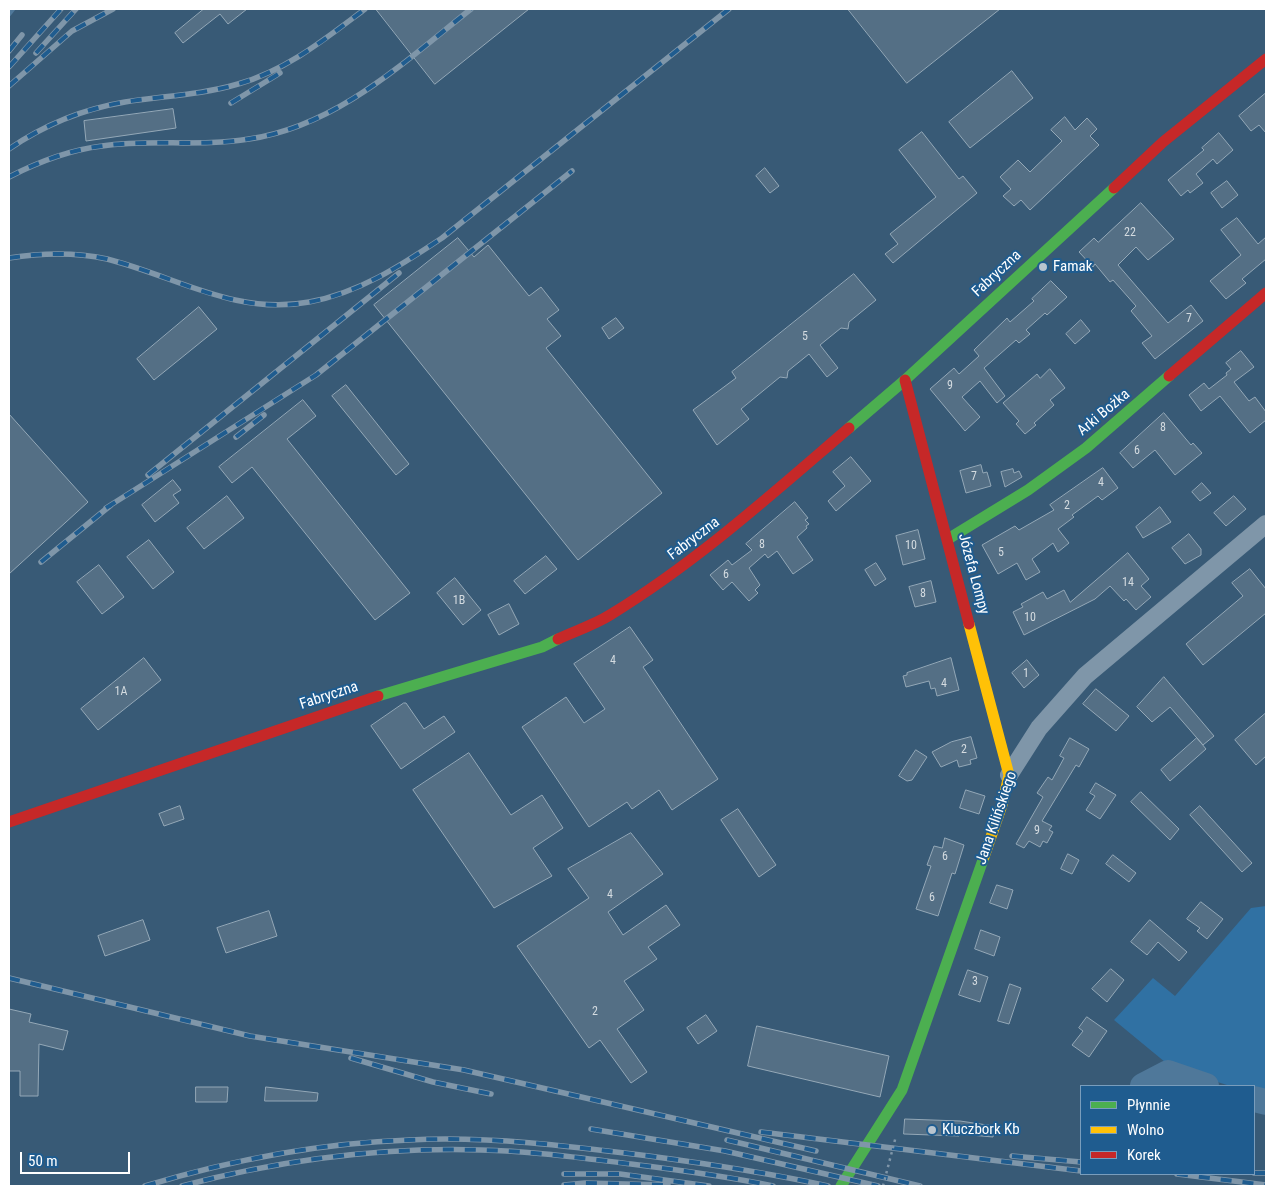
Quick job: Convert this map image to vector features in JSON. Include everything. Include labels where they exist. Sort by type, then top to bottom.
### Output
[{"type":"street","name":"Fabryczna","points":[[9,822],[355,703],[542,647],[608,616],[667,578],[730,531],[905,380],[1163,142],[1266,58]]},
{"type":"street","name":"Arki Bożka","points":[[948,539],[1028,490],[1086,448],[1266,293]]},
{"type":"street","name":"Józefa Lompy","points":[[905,380],[1009,775]]},
{"type":"street","name":"Jana Kilińskiego","points":[[841,1186],[856,1166],[902,1090],[998,814],[1009,775],[1039,728],[1085,676],[1266,524]]},
{"type":"path","points":[[883,1186],[896,1136]]},
{"type":"shaded area","points":[[1266,906],[1266,1094],[1255,1091],[1255,1085],[1227,1085],[1171,1067],[1114,1020],[1153,978],[1175,996],[1251,908]]},
{"type":"building","points":[[204,9],[247,9],[228,24],[220,14],[183,43],[175,33]]},
{"type":"building","points":[[376,9],[529,9],[435,84]]},
{"type":"building","points":[[848,9],[1000,9],[907,83]]},
{"type":"building","points":[[1012,71],[1033,98],[970,148],[949,122]]},
{"type":"building","points":[[1266,93],[1266,133],[1259,125],[1251,131],[1239,116]]},
{"type":"building","points":[[173,109],[176,128],[86,141],[84,121]]},
{"type":"building","points":[[1065,117],[1075,130],[1087,118],[1097,129],[1090,136],[1099,145],[1030,210],[1021,200],[1014,206],[1003,196],[1011,189],[1000,177],[1018,160],[1030,172],[1062,141],[1051,130]]},
{"type":"building","points":[[922,132],[959,179],[963,176],[977,193],[893,263],[885,254],[898,244],[890,234],[936,197],[899,150]]},
{"type":"building","points":[[1219,133],[1233,150],[1217,164],[1213,159],[1196,174],[1203,183],[1190,193],[1188,190],[1181,196],[1168,180],[1204,150],[1202,148]]},
{"type":"building","points":[[765,168],[779,186],[770,193],[756,176]]},
{"type":"building","points":[[1227,181],[1238,195],[1222,208],[1211,193]]},
{"type":"building","points":[[1141,203],[1174,239],[1148,260],[1136,247],[1118,265],[1168,323],[1191,305],[1203,321],[1155,359],[1142,343],[1152,336],[1131,311],[1136,306],[1113,280],[1110,282],[1095,264],[1093,267],[1079,252],[1094,238],[1098,242]]},
{"type":"building","points":[[1237,218],[1258,244],[1266,237],[1266,259],[1242,279],[1246,283],[1226,299],[1210,281],[1241,255],[1221,230]]},
{"type":"building","points":[[458,238],[474,257],[488,245],[529,296],[541,287],[559,310],[547,319],[561,336],[546,348],[662,493],[578,560],[374,305]]},
{"type":"building","points":[[854,274],[876,300],[849,322],[848,329],[841,328],[820,345],[838,368],[827,377],[809,354],[788,371],[787,378],[780,377],[741,409],[749,419],[717,445],[693,410],[736,378],[732,372]]},
{"type":"building","points":[[1051,281],[1067,297],[1026,330],[1030,334],[1019,343],[1016,340],[984,368],[1005,396],[997,403],[980,381],[962,397],[980,417],[965,431],[930,389],[954,368],[959,374],[979,356],[974,350],[1007,318],[1010,322],[1034,301],[1032,299]]},
{"type":"building","points":[[199,307],[217,329],[154,380],[137,359]]},
{"type":"building","points":[[616,318],[624,328],[609,339],[602,328]]},
{"type":"building","points":[[1081,320],[1090,331],[1075,344],[1066,334]]},
{"type":"building","points":[[1241,351],[1254,367],[1234,382],[1249,401],[1255,397],[1266,412],[1266,420],[1250,433],[1220,396],[1201,411],[1189,395],[1204,383],[1209,389],[1227,375],[1226,373],[1231,369],[1226,363]]},
{"type":"building","points":[[1050,369],[1065,388],[1050,400],[1054,405],[1025,434],[1016,424],[1019,421],[1003,403],[1037,374],[1040,378]]},
{"type":"building","points":[[346,385],[409,464],[396,475],[332,396]]},
{"type":"building","points":[[303,400],[316,416],[287,439],[410,593],[375,620],[252,467],[232,483],[219,467]]},
{"type":"building","points":[[1164,413],[1191,445],[1193,443],[1202,453],[1175,475],[1155,450],[1133,468],[1120,453]]},
{"type":"building","points":[[9,414],[88,502],[9,574]]},
{"type":"building","points":[[851,457],[871,481],[836,511],[828,501],[845,486],[833,472]]},
{"type":"building","points":[[981,465],[983,473],[987,472],[991,486],[966,493],[960,471]]},
{"type":"building","points":[[1103,468],[1118,488],[1102,500],[1098,496],[1072,515],[1074,517],[1058,529],[1069,543],[1058,552],[1053,543],[1032,559],[1040,572],[1026,580],[1017,563],[998,574],[982,545],[1015,526],[1019,530],[1054,510],[1050,505]]},
{"type":"building","points":[[1013,469],[1014,473],[1019,471],[1022,477],[1005,487],[1001,472]]},
{"type":"building","points":[[173,480],[181,490],[173,495],[179,503],[155,522],[142,505]]},
{"type":"building","points":[[1202,483],[1211,493],[1200,501],[1192,492]]},
{"type":"building","points":[[227,496],[244,518],[204,549],[187,528]]},
{"type":"building","points":[[1234,496],[1246,509],[1226,526],[1214,513]]},
{"type":"building","points":[[795,502],[808,518],[805,520],[809,524],[797,537],[813,560],[793,574],[777,551],[768,558],[765,554],[749,568],[760,585],[755,590],[758,593],[749,601],[732,582],[723,590],[710,575],[728,560],[732,565],[752,550],[746,544]]},
{"type":"building","points":[[1160,507],[1171,522],[1143,538],[1136,527]]},
{"type":"building","points":[[918,530],[925,559],[903,565],[896,536]]},
{"type":"building","points":[[1189,534],[1201,549],[1201,555],[1185,564],[1172,548]]},
{"type":"building","points":[[149,540],[174,572],[153,589],[127,557]]},
{"type":"building","points":[[1128,553],[1149,579],[1141,586],[1151,597],[1136,610],[1126,599],[1124,601],[1110,586],[1095,599],[1024,635],[1013,612],[1023,607],[1021,604],[1043,592],[1047,599],[1064,590],[1070,602]]},
{"type":"building","points":[[546,556],[557,569],[525,594],[514,581]]},
{"type":"building","points":[[876,563],[886,579],[875,586],[865,570]]},
{"type":"building","points":[[99,565],[124,597],[102,614],[77,582]]},
{"type":"building","points":[[1250,569],[1266,589],[1266,613],[1203,665],[1186,644],[1243,596],[1232,583]]},
{"type":"building","points":[[455,578],[481,610],[463,625],[437,593]]},
{"type":"building","points":[[931,581],[936,602],[915,607],[909,587]]},
{"type":"building","points":[[509,604],[519,624],[499,635],[488,615]]},
{"type":"building","points":[[630,627],[653,660],[643,667],[718,779],[672,810],[659,790],[632,809],[627,802],[589,827],[522,727],[566,697],[584,723],[605,709],[574,664]]},
{"type":"building","points":[[144,658],[161,680],[98,730],[81,709]]},
{"type":"building","points":[[951,658],[959,690],[937,696],[935,688],[931,689],[929,681],[906,687],[903,676],[907,675],[907,673]]},
{"type":"building","points":[[1027,660],[1039,675],[1024,688],[1012,673]]},
{"type":"building","points":[[1164,677],[1214,736],[1203,745],[1170,707],[1152,722],[1137,707]]},
{"type":"building","points":[[1096,689],[1129,716],[1116,731],[1083,704]]},
{"type":"building","points":[[406,703],[424,729],[444,716],[455,732],[401,769],[371,726]]},
{"type":"building","points":[[1266,713],[1266,756],[1256,765],[1235,740]]},
{"type":"building","points":[[971,737],[977,758],[970,760],[971,764],[959,767],[957,760],[941,767],[932,752],[951,742]]},
{"type":"building","points":[[1070,738],[1089,749],[1079,767],[1076,765],[1042,821],[1052,826],[1049,830],[1053,832],[1047,843],[1043,841],[1040,847],[1029,841],[1024,848],[1016,844],[1043,797],[1037,793],[1048,777],[1052,780],[1064,758],[1060,756]]},
{"type":"building","points":[[1197,738],[1206,749],[1170,781],[1161,770]]},
{"type":"building","points":[[916,750],[927,757],[912,780],[907,781],[899,776]]},
{"type":"building","points":[[469,753],[511,815],[542,795],[563,828],[533,848],[552,876],[494,908],[413,790]]},
{"type":"building","points":[[1096,783],[1116,795],[1100,819],[1086,810],[1095,796],[1090,793]]},
{"type":"building","points":[[966,790],[985,796],[979,814],[960,808]]},
{"type":"building","points":[[1141,792],[1179,829],[1170,840],[1131,802]]},
{"type":"building","points":[[180,806],[184,819],[164,826],[159,814]]},
{"type":"building","points":[[1200,806],[1252,863],[1242,872],[1190,815]]},
{"type":"building","points":[[738,809],[776,865],[759,877],[721,820]]},
{"type":"building","points":[[631,833],[663,874],[608,912],[623,935],[666,905],[680,925],[648,947],[657,959],[624,981],[644,1010],[617,1029],[647,1072],[631,1083],[600,1040],[589,1048],[517,946],[589,898],[568,869]]},
{"type":"building","points":[[945,838],[964,845],[955,874],[952,873],[938,916],[916,909],[931,866],[927,865],[934,846],[942,848]]},
{"type":"building","points":[[1068,854],[1079,860],[1072,874],[1061,869]]},
{"type":"building","points":[[1113,855],[1136,873],[1129,882],[1106,864]]},
{"type":"building","points":[[997,885],[1013,890],[1007,909],[990,903]]},
{"type":"building","points":[[1201,902],[1223,919],[1207,939],[1197,931],[1200,928],[1187,919]]},
{"type":"building","points":[[269,911],[277,936],[226,953],[217,928]]},
{"type":"building","points":[[143,920],[150,940],[105,956],[98,936]]},
{"type":"building","points":[[1150,920],[1187,952],[1179,961],[1158,942],[1147,955],[1131,942]]},
{"type":"building","points":[[981,930],[1000,937],[994,956],[975,949]]},
{"type":"building","points":[[1111,969],[1124,980],[1107,1002],[1092,989]]},
{"type":"building","points":[[968,970],[988,977],[980,1002],[959,995]]},
{"type":"building","points":[[1010,984],[1021,988],[1009,1024],[998,1021]]},
{"type":"building","points":[[9,1009],[31,1014],[29,1022],[68,1031],[63,1050],[39,1044],[38,1096],[20,1096],[20,1071],[9,1071]]},
{"type":"building","points":[[706,1015],[717,1031],[698,1044],[687,1028]]},
{"type":"building","points":[[1087,1017],[1107,1031],[1089,1057],[1072,1045],[1083,1031],[1079,1028]]},
{"type":"building","points":[[757,1026],[889,1056],[880,1097],[748,1066]]},
{"type":"building","points":[[196,1087],[228,1087],[227,1102],[196,1102]]},
{"type":"building","points":[[266,1087],[318,1093],[317,1101],[265,1101]]},
{"type":"building","name":"Kluczbork Kb","points":[[905,1119],[960,1121],[994,1126],[993,1137],[959,1134],[959,1136],[904,1134]]},
{"type":"waterway","points":[[9,14],[13,9]]},
{"type":"waterway","points":[[1145,1085],[1168,1073],[1203,1085]]},
{"type":"waterway","points":[[1255,1099],[1266,1102]]},
{"type":"railway","points":[[9,67],[61,9]]},
{"type":"railway","points":[[36,53],[76,9]]},
{"type":"railway","points":[[9,86],[72,31],[113,9]]},
{"type":"railway","points":[[9,149],[50,125],[94,109],[125,102],[210,91],[256,78],[273,71],[305,52],[365,9]]},
{"type":"railway","points":[[9,177],[54,157],[90,148],[138,143],[231,141],[281,132],[311,121],[368,89],[395,70],[471,9]]},
{"type":"railway","points":[[9,258],[58,254],[107,259],[206,292],[256,304],[282,305],[309,302],[345,292],[395,268],[442,238],[729,9]]},
{"type":"railway","points":[[9,51],[22,35]]},
{"type":"railway","points":[[231,103],[280,73]]},
{"type":"railway","points":[[106,508],[316,375],[572,171]]},
{"type":"railway","points":[[148,475],[399,273]]},
{"type":"railway","points":[[236,437],[264,415]]},
{"type":"railway","points":[[41,562],[111,505]]},
{"type":"railway","points":[[9,978],[250,1036],[464,1070],[816,1151]]},
{"type":"railway","points":[[351,1058],[433,1082],[491,1094]]},
{"type":"railway","points":[[591,1129],[725,1151],[878,1186]]},
{"type":"railway","points":[[761,1132],[1080,1171]]},
{"type":"railway","points":[[145,1186],[210,1168],[276,1154],[342,1145],[439,1139],[559,1145],[619,1152],[739,1169],[828,1186]]},
{"type":"railway","points":[[727,1140],[920,1186]]},
{"type":"railway","points":[[182,1186],[293,1162],[367,1153],[443,1150],[500,1151],[556,1155],[685,1171],[773,1186]]},
{"type":"railway","points":[[1012,1156],[1080,1162]]},
{"type":"railway","points":[[1255,1173],[1266,1173]]},
{"type":"railway","points":[[564,1174],[620,1174],[709,1186]]},
{"type":"railway","points":[[1185,1175],[1266,1185]]},
{"type":"railway","points":[[564,1185],[585,1183],[668,1185]]},
{"type":"traffic: fast","points":[[849,428],[905,380],[1114,188]]},
{"type":"traffic: fast","points":[[948,539],[1028,490],[1086,448],[1169,376]]},
{"type":"traffic: fast","points":[[378,696],[542,647],[558,639]]},
{"type":"traffic: fast","points":[[841,1186],[902,1090],[984,857]]},
{"type":"traffic: slow","points":[[969,624],[1009,775],[1002,805],[984,857]]},
{"type":"traffic: jam","points":[[1114,188],[1163,142],[1266,59]]},
{"type":"traffic: jam","points":[[1169,376],[1266,293]]},
{"type":"traffic: jam","points":[[905,380],[969,624]]},
{"type":"traffic: jam","points":[[558,639],[604,619],[673,573],[704,550],[849,428]]},
{"type":"traffic: jam","points":[[9,822],[378,696]]},
{"type":"place","name":"Famak","points":[[1043,267]]},
{"type":"place","name":"Kluczbork Kb","points":[[932,1130]]}]
